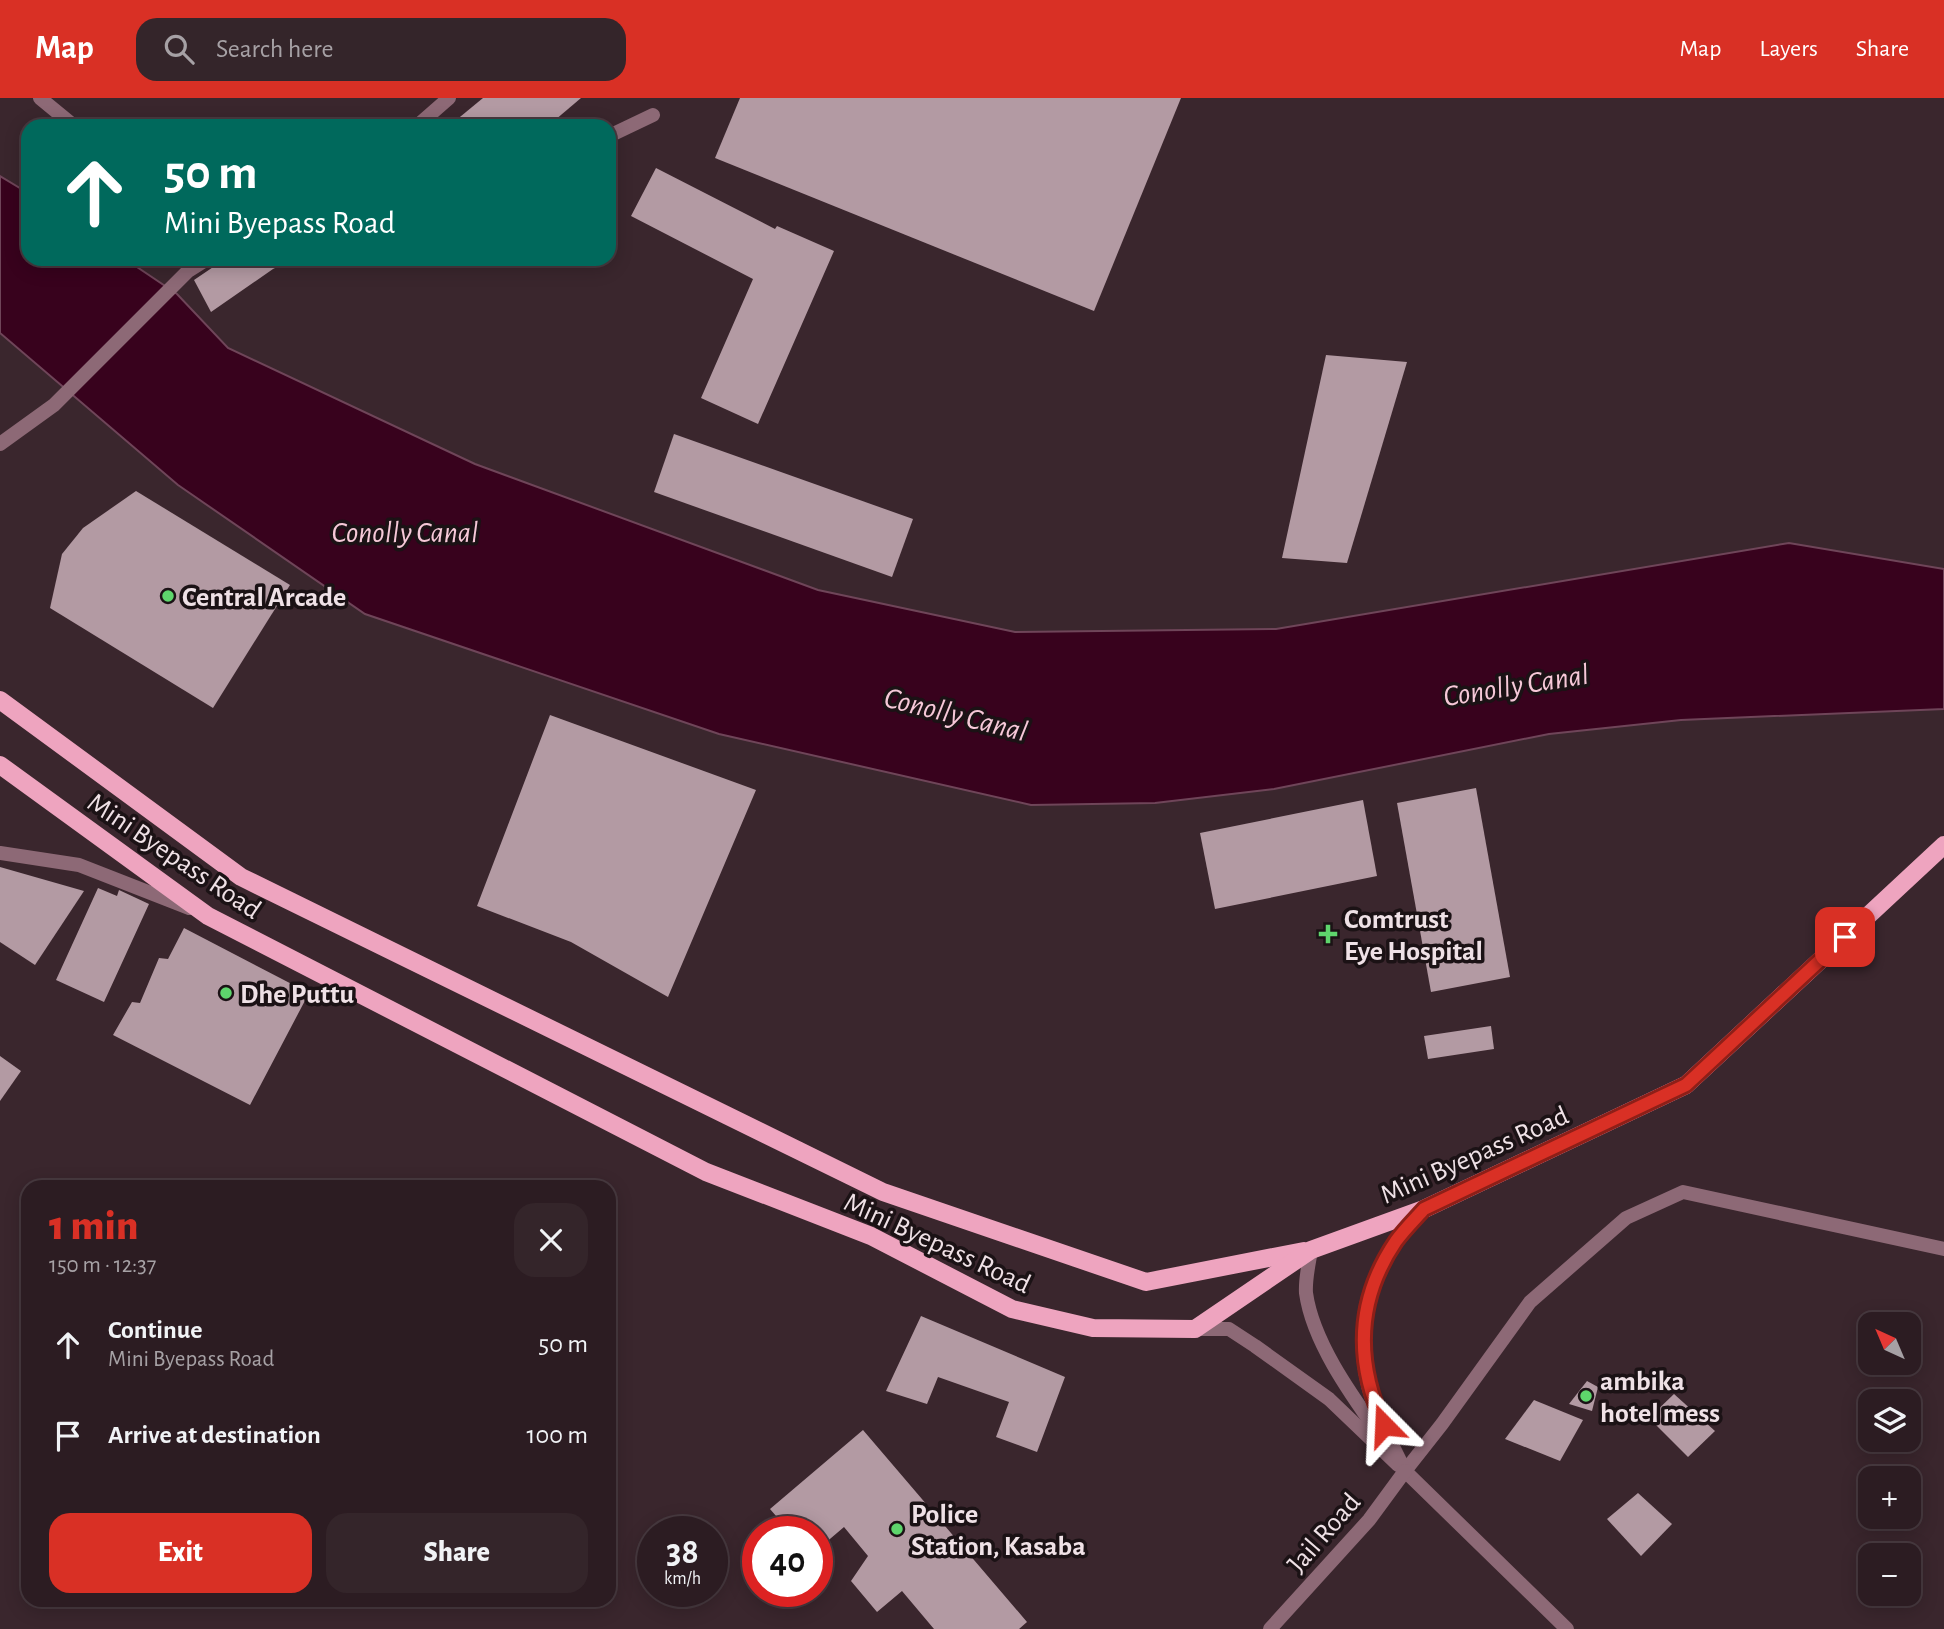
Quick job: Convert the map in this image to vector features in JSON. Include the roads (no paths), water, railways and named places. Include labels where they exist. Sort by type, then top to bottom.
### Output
[{"type":"main road","points":[[0,700],[241,877],[883,1192],[1146,1282],[1311,1250]]},
{"type":"main road","name":"Mini Byepass Road","points":[[0,765],[208,916],[706,1172],[871,1236],[1012,1309],[1093,1328],[1195,1329],[1311,1250],[1424,1209],[1686,1085],[1944,845]]},
{"type":"street","points":[[40,98],[66,119]]},
{"type":"street","points":[[425,119],[449,98]]},
{"type":"street","points":[[616,133],[653,115]]},
{"type":"street","points":[[0,444],[54,405],[184,266]]},
{"type":"street","points":[[0,853],[79,865],[208,916]]},
{"type":"street","name":"Jail Road","points":[[1270,1629],[1369,1520],[1530,1302],[1626,1218],[1683,1192],[1944,1249]]},
{"type":"street","points":[[1405,1471],[1373,1402],[1365,1367],[1363,1321],[1373,1281],[1396,1240],[1424,1209]]},
{"type":"street","points":[[1311,1250],[1306,1290],[1313,1325],[1350,1393],[1405,1471]]},
{"type":"street","points":[[1195,1329],[1229,1329],[1329,1399],[1567,1629]]},
{"type":"water","name":"Conolly Canal","points":[[0,176],[21,189],[21,266],[135,266],[177,294],[228,348],[475,464],[818,590],[1015,632],[1276,629],[1789,543],[1944,569],[1944,709],[1681,720],[1549,734],[1274,789],[1155,803],[1031,805],[719,734],[365,614],[178,485],[0,333]]},
{"type":"place","name":"Central Arcade","points":[[168,596]]},
{"type":"place","name":"Comtrust Eye Hospital","points":[[1328,934]]},
{"type":"place","name":"Dhe Puttu","points":[[226,993]]},
{"type":"place","name":"ambika hotel mess","points":[[1586,1396]]},
{"type":"place","name":"Police Station, Kasaba","points":[[897,1529]]}]
